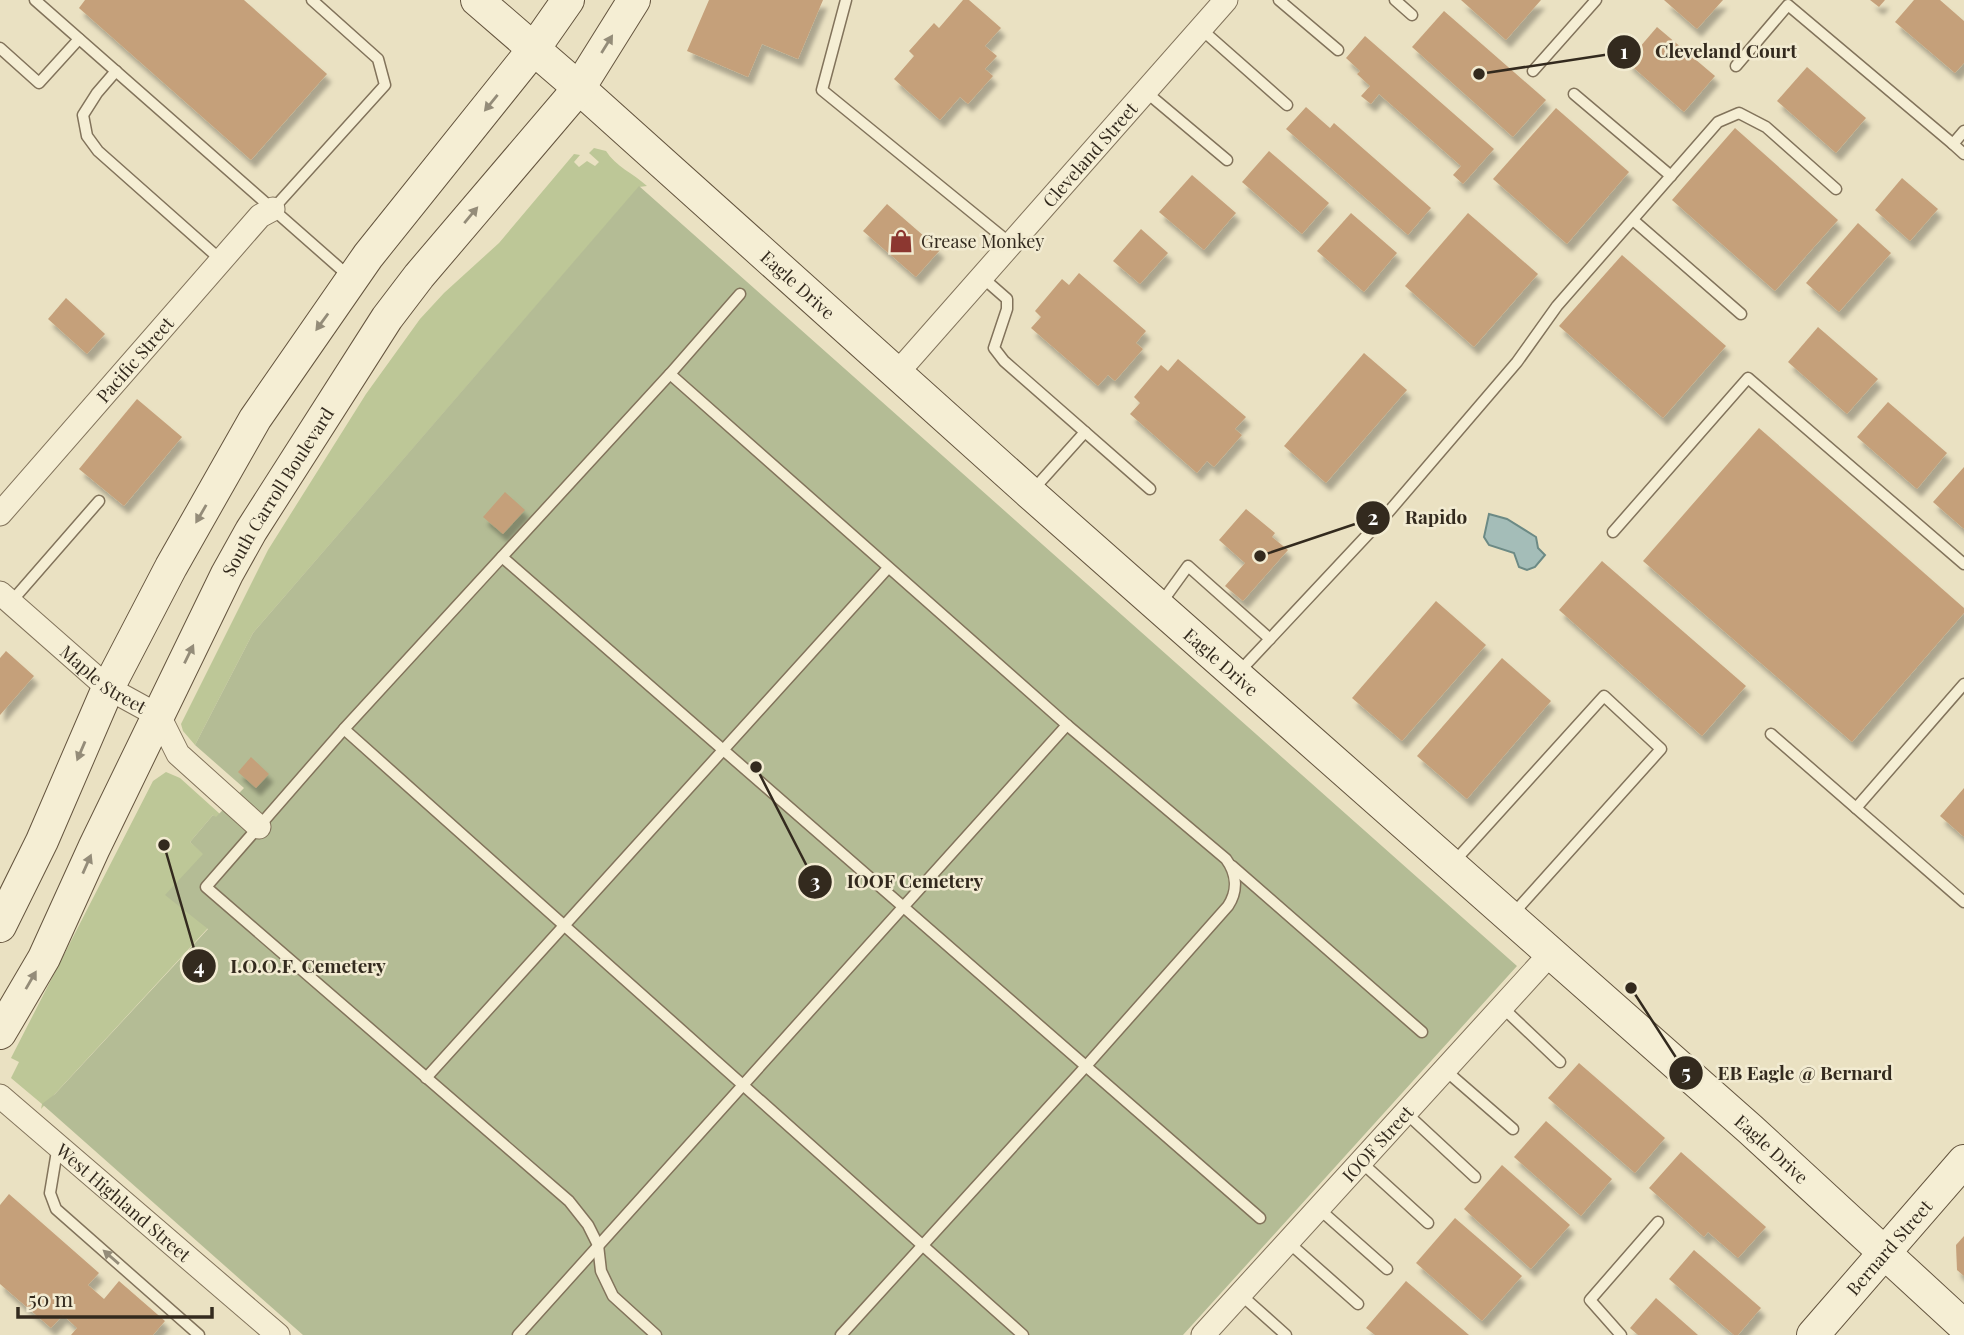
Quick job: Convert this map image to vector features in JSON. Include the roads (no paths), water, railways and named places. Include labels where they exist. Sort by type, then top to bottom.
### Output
[{"type":"main road","name":"Eagle Drive","points":[[477,0],[1750,1129],[1964,1326]]},
{"type":"main road","points":[[0,926],[42,841],[108,688],[171,567],[255,419],[368,256],[533,50],[568,0]]},
{"type":"main road","name":"South Carroll Boulevard","points":[[0,1033],[44,958],[94,848],[227,574],[251,531],[387,318],[419,276],[579,88],[634,0]]},
{"type":"main road","name":"Bernard Street","points":[[1813,1335],[1964,1161]]},
{"type":"street","name":"Cleveland Street","points":[[898,372],[1226,0]]},
{"type":"street","name":"Pacific Street","points":[[0,514],[260,216],[273,209]]},
{"type":"street","name":"Maple Street","points":[[5,598],[108,688],[159,716],[178,754],[258,827]]},
{"type":"street","name":"IOOF Street","points":[[1203,1335],[1551,953]]},
{"type":"street","name":"West Highland Street","points":[[0,1096],[278,1335]]},
{"type":"lane","points":[[35,0],[352,279]]},
{"type":"lane","points":[[273,209],[385,85],[378,59],[312,0]]},
{"type":"lane","points":[[846,0],[822,90],[1012,245]]},
{"type":"lane","points":[[1279,0],[1338,50]]},
{"type":"lane","points":[[1395,0],[1412,15]]},
{"type":"lane","points":[[1533,71],[1596,0]]},
{"type":"lane","points":[[1736,66],[1788,5],[1964,153]]},
{"type":"lane","points":[[1201,29],[1287,105]]},
{"type":"lane","points":[[0,48],[39,83],[79,39]]},
{"type":"lane","points":[[116,71],[83,115],[87,136],[98,151],[222,260]]},
{"type":"lane","points":[[1146,92],[1227,160]]},
{"type":"lane","points":[[1574,94],[1671,176]]},
{"type":"lane","points":[[1236,675],[1386,515],[1517,362],[1557,306],[1718,122],[1739,113],[1766,127],[1836,189]]},
{"type":"lane","points":[[1953,144],[1964,131]]},
{"type":"lane","points":[[1633,220],[1741,314]]},
{"type":"lane","points":[[983,278],[1007,299],[1007,309],[994,348],[1004,361],[1150,489]]},
{"type":"lane","points":[[656,1335],[613,1296],[601,1271],[598,1245],[588,1225],[569,1201],[206,887],[344,729],[740,294]]},
{"type":"lane","points":[[670,374],[1067,725],[1422,1032]]},
{"type":"lane","points":[[1613,532],[1748,378],[1964,564]]},
{"type":"lane","points":[[1030,493],[1084,432]]},
{"type":"lane","points":[[5,598],[99,501]]},
{"type":"lane","points":[[502,556],[1260,1218]]},
{"type":"lane","points":[[1159,607],[1188,566],[1270,639]]},
{"type":"lane","points":[[426,1078],[888,568]]},
{"type":"lane","points":[[1856,808],[1964,684]]},
{"type":"lane","points":[[1451,865],[1604,696],[1661,749],[1510,917]]},
{"type":"lane","points":[[518,1335],[1067,725]]},
{"type":"lane","points":[[344,729],[1023,1335]]},
{"type":"lane","points":[[1771,734],[1964,902]]},
{"type":"lane","points":[[841,1335],[1228,906],[1235,888],[1235,876],[1230,864]]},
{"type":"lane","points":[[1502,1007],[1560,1062]]},
{"type":"lane","points":[[1445,1070],[1513,1129]]},
{"type":"lane","points":[[1406,1113],[1475,1177]]},
{"type":"lane","points":[[58,1145],[50,1193],[57,1209],[199,1335]]},
{"type":"lane","points":[[1361,1162],[1428,1223]]},
{"type":"lane","points":[[1318,1208],[1387,1269]]},
{"type":"lane","points":[[1621,1335],[1590,1300],[1658,1222]]},
{"type":"lane","points":[[1288,1242],[1358,1304]]},
{"type":"lane","points":[[1240,1294],[1286,1335]]},
{"type":"water","points":[[1489,514],[1507,519],[1536,537],[1538,548],[1545,555],[1535,567],[1527,570],[1519,567],[1514,553],[1489,545],[1484,537]]},
{"type":"place","name":"Cleveland Court","points":[[1479,74]]},
{"type":"place","name":"Grease Monkey","points":[[901,241]]},
{"type":"place","name":"Rapido","points":[[1260,556]]},
{"type":"place","name":"IOOF Cemetery","points":[[756,767]]},
{"type":"place","name":"I.O.O.F. Cemetery","points":[[164,845]]},
{"type":"place","name":"EB Eagle @ Bernard","points":[[1631,988]]}]
